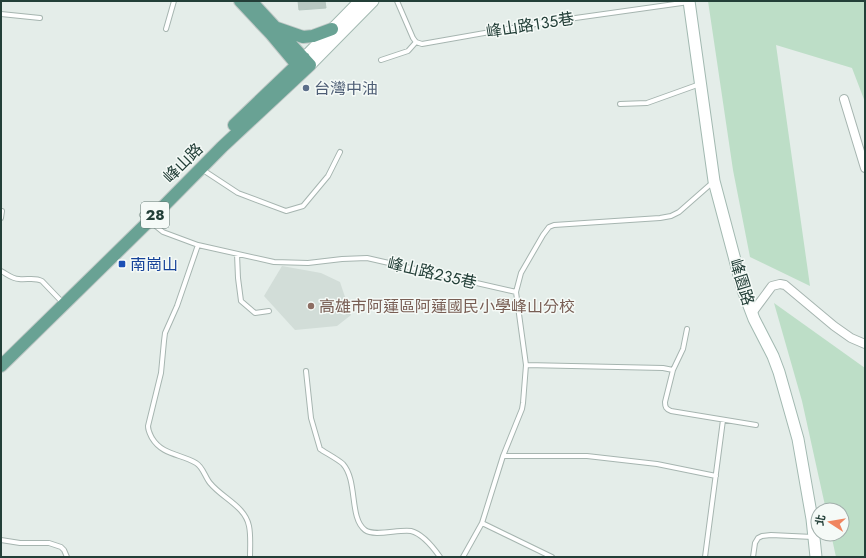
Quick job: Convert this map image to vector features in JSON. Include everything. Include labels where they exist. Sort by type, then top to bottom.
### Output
[{"type":"main road","points":[[240,1],[273,31],[303,65]]},
{"type":"main road","points":[[257,3],[273,31],[283,58],[283,68],[277,84]]},
{"type":"main road","points":[[273,31],[304,37],[313,36],[332,29]]},
{"type":"main road","name":"峰山路","points":[[1,355],[61,301],[146,218],[277,84],[303,65]]},
{"type":"main road","name":"峰山路","points":[[146,218],[222,147],[303,65]]},
{"type":"main road","name":"峰山路","points":[[1,366],[61,301]]},
{"type":"street","name":"峰山路","points":[[303,65],[332,29],[360,1]]},
{"type":"street","name":"峰山路","points":[[303,65],[373,1]]},
{"type":"street","name":"峰園路","points":[[689,2],[714,181],[743,290],[779,372],[798,439],[810,508]]},
{"type":"street","points":[[844,99],[865,168]]},
{"type":"street","points":[[752,313],[772,286],[780,284],[785,285],[834,326],[851,338],[865,344]]},
{"type":"street","name":"峰園路","points":[[814,542],[816,557]]},
{"type":"lane","points":[[166,29],[174,1]]},
{"type":"lane","points":[[381,60],[408,51],[416,42],[397,1]]},
{"type":"lane","name":"峰山路135巷","points":[[416,42],[422,44],[547,22],[689,2]]},
{"type":"lane","points":[[1,14],[40,18]]},
{"type":"lane","points":[[620,104],[647,103],[701,83]]},
{"type":"lane","points":[[200,168],[238,193],[286,211],[303,206],[328,176],[340,152]]},
{"type":"lane","points":[[463,557],[482,523],[503,456],[524,403],[526,365],[516,292],[521,273],[543,235],[549,227],[554,225],[671,216],[679,212],[714,181]]},
{"type":"lane","points":[[1,218],[2,211]]},
{"type":"lane","name":"峰山路235巷","points":[[146,218],[164,232],[198,245],[274,262],[308,263],[367,258],[516,292]]},
{"type":"lane","points":[[198,245],[177,306],[165,333],[161,373],[148,431],[155,443],[161,448],[197,463],[201,467],[209,483],[240,509],[249,526],[250,557]]},
{"type":"lane","points":[[237,254],[241,301],[254,313],[269,312]]},
{"type":"lane","points":[[1,271],[17,279],[39,279],[61,301]]},
{"type":"lane","points":[[687,329],[683,349],[673,370],[665,402],[667,410],[756,425]]},
{"type":"lane","points":[[526,365],[663,368],[673,370]]},
{"type":"lane","points":[[306,371],[311,418],[320,449],[343,464],[351,476],[356,514],[359,523],[365,530],[372,533],[410,531],[417,534],[430,544],[440,557]]},
{"type":"lane","points":[[705,557],[723,420]]},
{"type":"lane","points":[[503,456],[587,456],[657,464],[716,476]]},
{"type":"lane","points":[[482,523],[552,557]]},
{"type":"lane","points":[[753,557],[755,543],[758,538],[762,536],[810,537]]},
{"type":"lane","points":[[1,540],[20,543],[49,543],[61,547],[67,557]]},
{"type":"shaded area","name":"高雄市阿蓮區阿蓮國民小學峰山分校","points":[[282,266],[321,273],[340,282],[351,315],[337,326],[295,330],[264,296]]},
{"type":"green space","points":[[708,1],[865,1],[865,102],[852,68],[776,45],[810,286],[750,257],[733,170]]},
{"type":"green space","points":[[774,303],[865,368],[865,557],[836,557],[833,542],[850,542],[850,502],[824,502],[802,401]]},
{"type":"building","points":[[298,1],[325,1],[326,8],[299,10]]},
{"type":"place","name":"台灣中油","points":[[306,88]]},
{"type":"place","name":"南崗山","points":[[122,264]]},
{"type":"place","name":"高雄市阿蓮區阿蓮國民小學峰山分校","points":[[311,306]]}]
